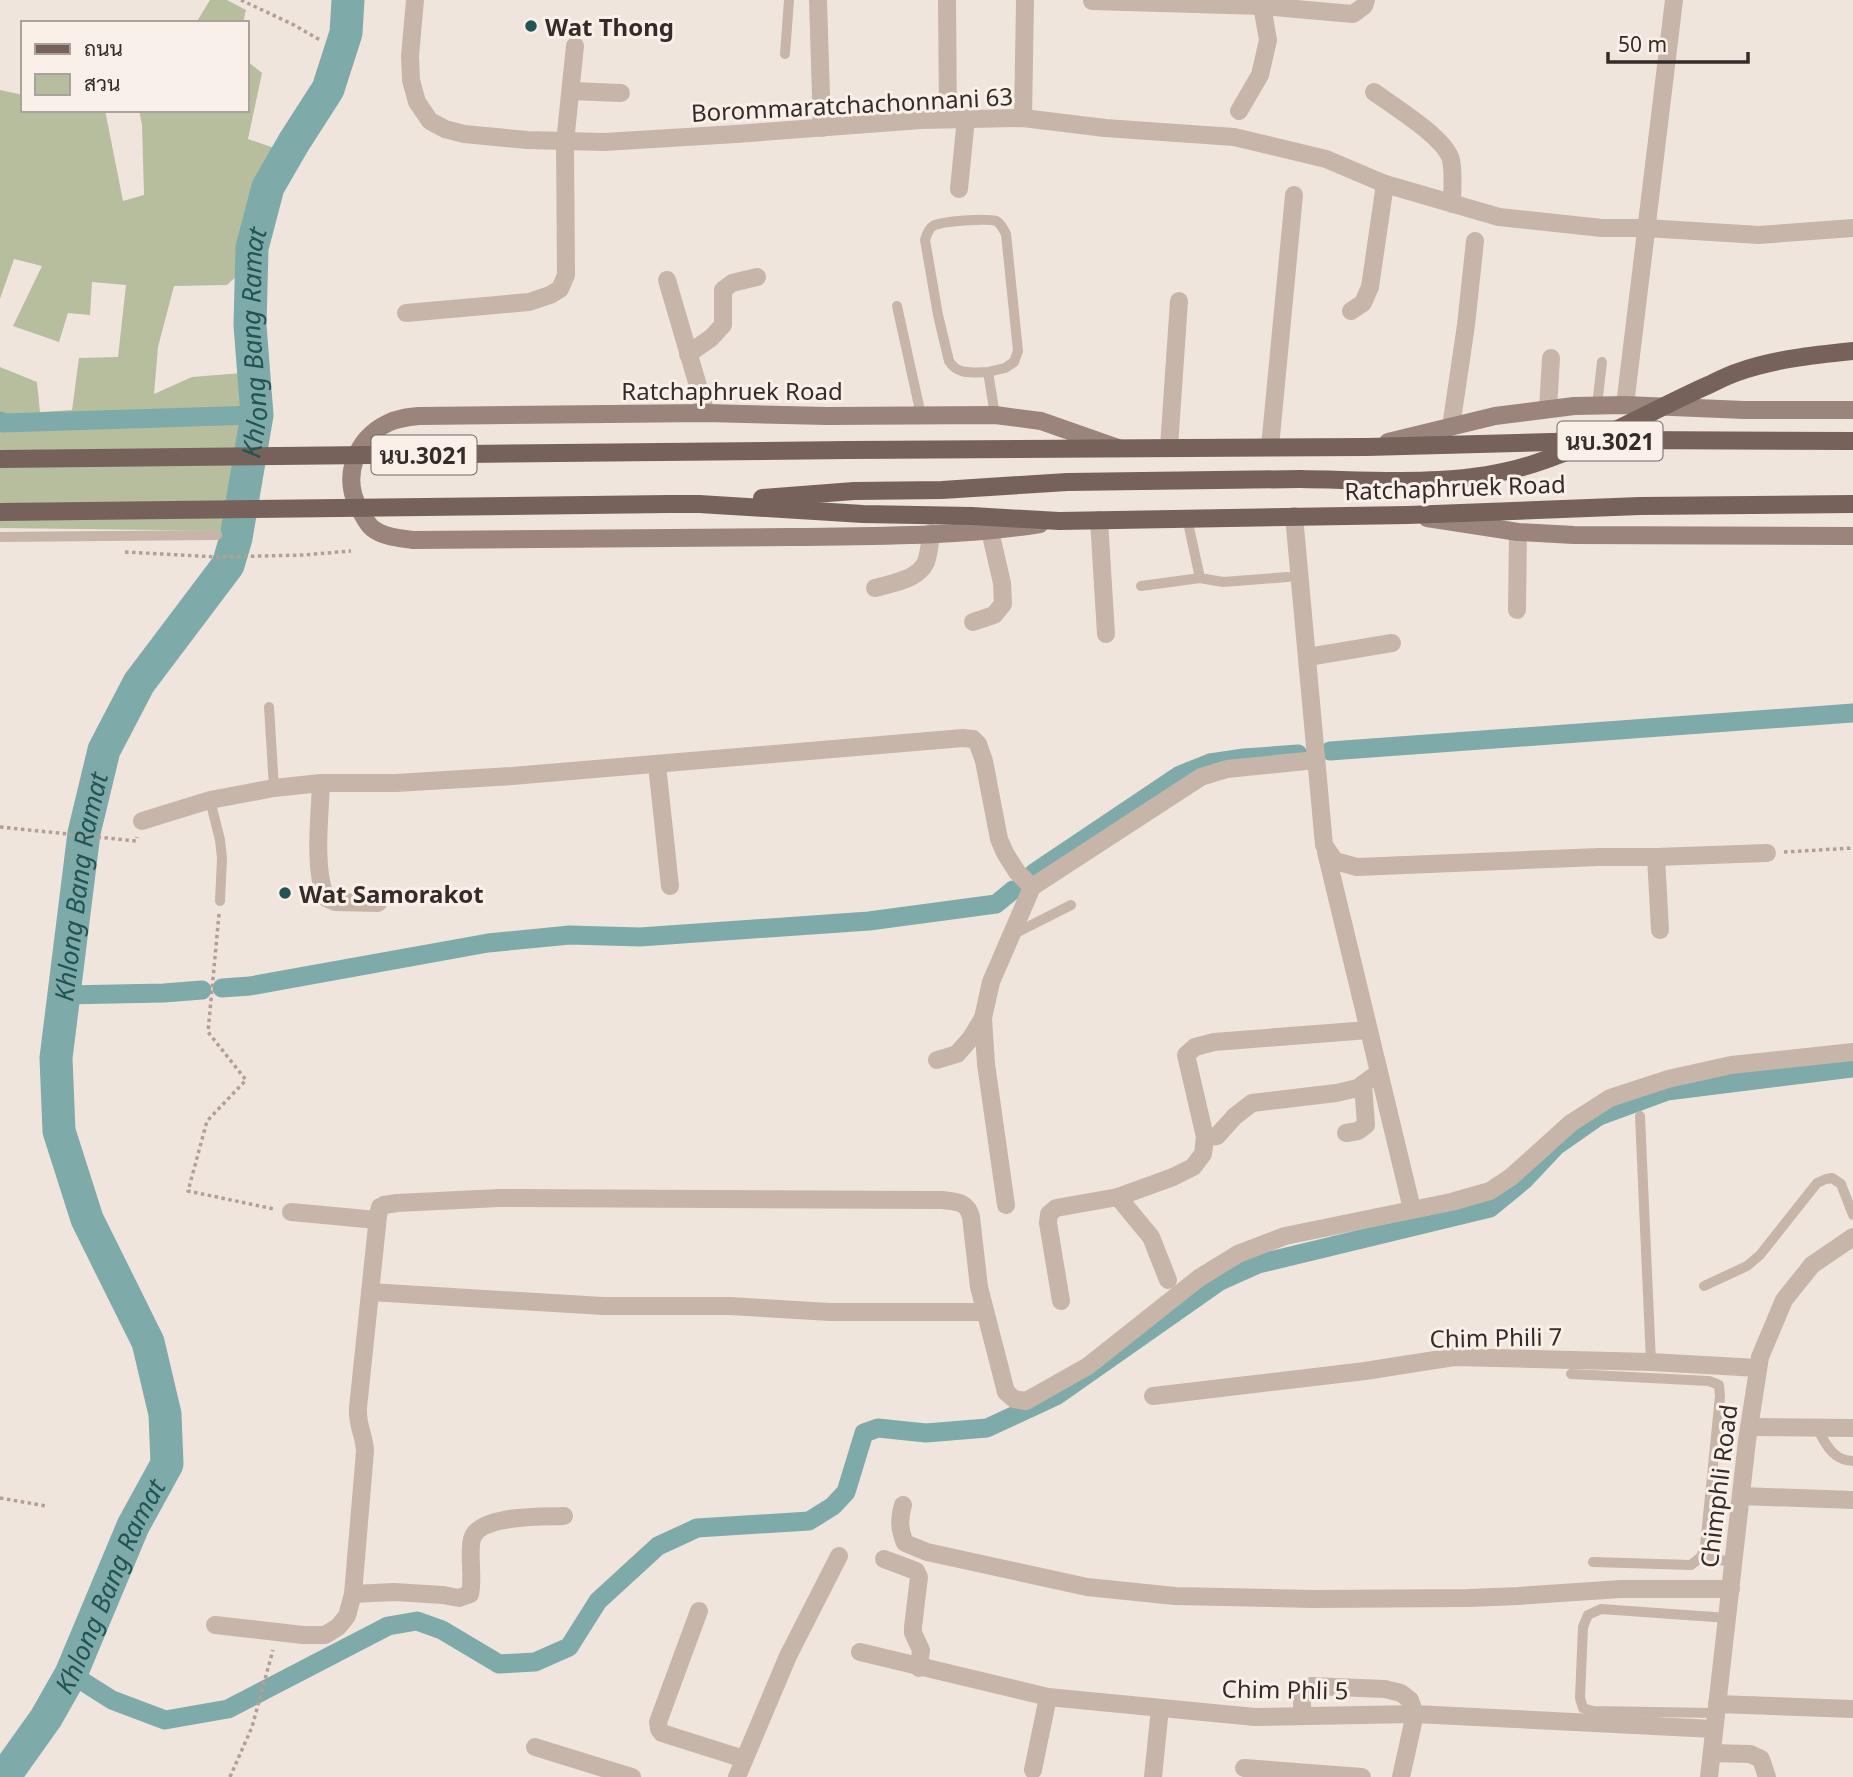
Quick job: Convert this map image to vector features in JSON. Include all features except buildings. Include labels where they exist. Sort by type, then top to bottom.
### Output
[{"type":"main road","points":[[699,504],[854,491],[942,490],[1067,482],[1416,480],[1480,477],[1533,464],[1604,436],[1669,402],[1738,372],[1797,358],[1853,351]]},
{"type":"main road","points":[[1367,447],[1495,416],[1597,405],[1744,410],[1853,410]]},
{"type":"main road","name":"Ratchaphruek Road","points":[[1059,521],[990,531],[931,533],[618,540],[413,540],[388,536],[372,528],[352,497],[350,482],[351,468],[360,447],[372,433],[387,423],[419,416],[706,413],[827,416],[995,415],[1041,421],[1118,448]]},
{"type":"main road","name":"Ratchaphruek Road","points":[[0,459],[1367,447],[1626,440],[1853,441]]},
{"type":"main road","name":"Ratchaphruek Road","points":[[0,512],[699,504],[863,514],[1059,521],[1408,515],[1640,506],[1853,504]]},
{"type":"main road","points":[[1408,515],[1518,533],[1853,536]]},
{"type":"street","name":"Borommaratchachonnani 63","points":[[415,0],[410,56],[411,80],[417,102],[430,121],[444,129],[464,134],[565,142],[660,139],[957,118],[1023,118],[1105,128],[1234,136],[1326,159],[1385,184],[1499,217],[1602,228],[1759,235],[1853,228]]},
{"type":"street","points":[[818,0],[822,128]]},
{"type":"street","points":[[947,0],[957,118],[959,188]]},
{"type":"street","points":[[1023,118],[1026,0]]},
{"type":"street","points":[[1092,1],[1262,3],[1353,14],[1364,6],[1366,0]]},
{"type":"street","points":[[1625,405],[1674,0]]},
{"type":"street","points":[[1239,111],[1260,75],[1268,40],[1262,3]]},
{"type":"street","points":[[406,313],[529,302],[560,289],[566,275],[565,142],[575,46]]},
{"type":"street","points":[[571,91],[621,93]]},
{"type":"street","points":[[1374,92],[1438,140],[1450,158],[1452,204]]},
{"type":"street","points":[[1351,311],[1363,303],[1370,287],[1385,184]]},
{"type":"street","points":[[1270,447],[1294,195]]},
{"type":"street","points":[[1451,427],[1475,241]]},
{"type":"street","points":[[688,354],[711,338],[723,325],[723,290],[732,283],[757,277]]},
{"type":"street","points":[[667,280],[706,413]]},
{"type":"street","points":[[1169,447],[1179,301]]},
{"type":"street","points":[[1548,409],[1551,358]]},
{"type":"street","points":[[1294,516],[1324,845],[1412,1209]]},
{"type":"street","points":[[1099,520],[1105,634]]},
{"type":"street","points":[[973,622],[994,615],[1003,604],[1002,583],[990,531]]},
{"type":"street","points":[[875,588],[906,579],[919,572],[926,562],[931,533]]},
{"type":"street","points":[[1517,610],[1518,533]]},
{"type":"street","points":[[1308,657],[1392,643]]},
{"type":"street","points":[[142,821],[210,800],[274,788],[321,783],[396,783],[973,739],[978,744],[984,761],[999,839],[1017,872],[1032,887]]},
{"type":"street","points":[[1006,1205],[986,1064],[983,1017],[991,982],[1032,887],[1202,777],[1227,769],[1316,760]]},
{"type":"street","points":[[657,765],[670,887]]},
{"type":"street","points":[[321,783],[319,851],[322,888],[326,898],[335,902],[378,903]]},
{"type":"street","points":[[1324,845],[1335,861],[1357,867],[1768,853]]},
{"type":"street","points":[[1656,857],[1660,930]]},
{"type":"street","points":[[937,1060],[957,1054],[971,1038],[983,1017]]},
{"type":"street","points":[[1061,1301],[1048,1223],[1049,1214],[1056,1208],[1118,1197],[1173,1178],[1193,1167],[1203,1154],[1205,1137],[1186,1055],[1195,1047],[1214,1042],[1368,1030]]},
{"type":"street","points":[[215,1625],[325,1635],[338,1628],[348,1616],[365,1451],[363,1435],[357,1423],[358,1408],[377,1220],[380,1208],[384,1205],[499,1198],[961,1202],[969,1208],[979,1287],[1006,1392],[1014,1399],[1026,1401],[1088,1366],[1199,1279],[1238,1254],[1285,1236],[1451,1202],[1490,1191],[1511,1177],[1571,1123],[1610,1098],[1668,1079],[1731,1065],[1853,1052]]},
{"type":"street","points":[[1205,1137],[1217,1136],[1235,1115],[1252,1102],[1358,1088],[1378,1073]]},
{"type":"street","points":[[1346,1133],[1366,1125],[1363,1084]]},
{"type":"street","points":[[1118,1197],[1151,1237],[1168,1280]]},
{"type":"street","points":[[291,1212],[377,1220]]},
{"type":"street","name":"Chimphli Road","points":[[1709,1777],[1749,1427],[1760,1357],[1784,1300],[1812,1265],[1853,1237]]},
{"type":"street","points":[[370,1292],[603,1306],[985,1312]]},
{"type":"street","name":"Chim Phili 7","points":[[1153,1396],[1365,1371],[1454,1357],[1651,1362],[1758,1368]]},
{"type":"street","points":[[1749,1427],[1853,1428]]},
{"type":"street","points":[[1741,1496],[1853,1500]]},
{"type":"street","points":[[903,1505],[900,1530],[905,1543],[928,1552],[1087,1587],[1175,1596],[1313,1599],[1518,1596],[1621,1589],[1731,1589]]},
{"type":"street","points":[[352,1594],[394,1592],[459,1598],[470,1594],[471,1546],[477,1530],[497,1521],[564,1516]]},
{"type":"street","points":[[737,1777],[788,1656],[839,1556]]},
{"type":"street","points":[[884,1559],[918,1574],[912,1633],[921,1650],[919,1668]]},
{"type":"street","points":[[699,1611],[659,1722],[659,1729],[662,1733],[744,1759]]},
{"type":"street","name":"Chim Phli 5","points":[[860,1652],[1048,1698],[1255,1717],[1415,1714],[1716,1715],[1853,1709]]},
{"type":"street","points":[[1302,1716],[1302,1693],[1311,1686],[1385,1689],[1401,1693],[1410,1700],[1415,1714],[1401,1777]]},
{"type":"street","points":[[1033,1770],[1048,1698]]},
{"type":"street","points":[[1153,1777],[1160,1708]]},
{"type":"street","points":[[535,1747],[632,1777]]},
{"type":"street","points":[[1712,1753],[1750,1754],[1760,1759],[1767,1777]]},
{"type":"street","points":[[1244,1768],[1362,1777]]},
{"type":"lane","points":[[785,54],[789,0]]},
{"type":"lane","points":[[989,220],[1002,225],[1006,234],[1018,351],[1014,362],[1005,368],[988,372],[960,372],[949,362],[925,240],[933,226],[949,221],[989,220]]},
{"type":"lane","points":[[898,306],[920,415]]},
{"type":"lane","points":[[1597,405],[1602,362]]},
{"type":"lane","points":[[988,372],[995,415]]},
{"type":"lane","points":[[1187,518],[1200,578]]},
{"type":"lane","points":[[0,537],[217,536]]},
{"type":"lane","points":[[1141,586],[1200,578],[1223,582],[1288,577]]},
{"type":"lane","points":[[269,707],[274,788]]},
{"type":"lane","points":[[210,800],[222,858],[220,901]]},
{"type":"lane","points":[[1012,935],[1072,905]]},
{"type":"lane","points":[[1640,1116],[1651,1362]]},
{"type":"lane","points":[[1704,1286],[1747,1266],[1760,1255],[1817,1183],[1826,1178],[1832,1178],[1841,1184],[1853,1215]]},
{"type":"lane","points":[[1571,1374],[1709,1381],[1719,1385],[1706,1546],[1702,1557],[1691,1565],[1593,1562]]},
{"type":"lane","points":[[1816,1428],[1837,1457],[1853,1461]]},
{"type":"lane","points":[[1702,1557],[1733,1562]]},
{"type":"lane","points":[[1716,1715],[1593,1711],[1583,1708],[1580,1698],[1583,1627],[1588,1615],[1601,1609],[1728,1618]]},
{"type":"path","points":[[241,0],[320,40]]},
{"type":"path","points":[[188,555],[303,555],[351,551]]},
{"type":"path","points":[[0,827],[136,841],[142,821]]},
{"type":"path","points":[[1768,853],[1853,848]]},
{"type":"path","points":[[220,901],[208,1032],[246,1080],[207,1121],[188,1191],[291,1212]]},
{"type":"path","points":[[0,1498],[46,1506]]},
{"type":"path","points":[[230,1777],[252,1727],[274,1647]]},
{"type":"green space","points":[[210,0],[227,0],[246,10],[243,21],[197,21]]},
{"type":"green space","points":[[248,62],[262,73],[248,139],[274,148],[247,242],[243,270],[227,285],[174,286],[158,347],[154,394],[192,377],[242,373],[247,405],[231,531],[0,528],[0,367],[37,382],[40,412],[72,410],[79,358],[118,357],[126,285],[92,282],[90,315],[68,313],[59,342],[13,326],[42,266],[14,259],[0,299],[0,90],[21,95],[21,112],[105,112],[123,201],[144,195],[139,112],[248,112]]},
{"type":"waterway","name":"Khlong Bang Ramat","points":[[4,1777],[46,1718],[71,1674],[133,1526],[167,1464],[165,1414],[148,1342],[87,1219],[59,1131],[56,1058],[84,833],[104,750],[139,683],[228,565],[236,538],[257,415],[250,325],[252,248],[268,187],[328,89],[346,33],[348,0]]},
{"type":"waterway","points":[[0,421],[257,415]]},
{"type":"waterway","points":[[1330,751],[1853,713]]},
{"type":"waterway","points":[[1034,873],[1180,775],[1210,763],[1298,754]]},
{"type":"waterway","points":[[222,988],[250,986],[488,943],[570,935],[640,937],[869,921],[996,904],[1013,890]]},
{"type":"waterway","points":[[64,995],[202,990]]},
{"type":"waterway","points":[[71,1674],[112,1700],[165,1720],[228,1709],[388,1626],[417,1621],[442,1630],[499,1664],[535,1662],[569,1647],[598,1601],[658,1546],[697,1528],[809,1521],[833,1506],[846,1492],[864,1433],[878,1428],[926,1433],[987,1428],[1056,1396],[1220,1281],[1258,1264],[1490,1208],[1524,1180],[1556,1146],[1599,1116],[1667,1091],[1853,1068]]},
{"type":"place","name":"Wat Thong","points":[[531,26]]},
{"type":"place","name":"Wat Samorakot","points":[[285,893]]}]
